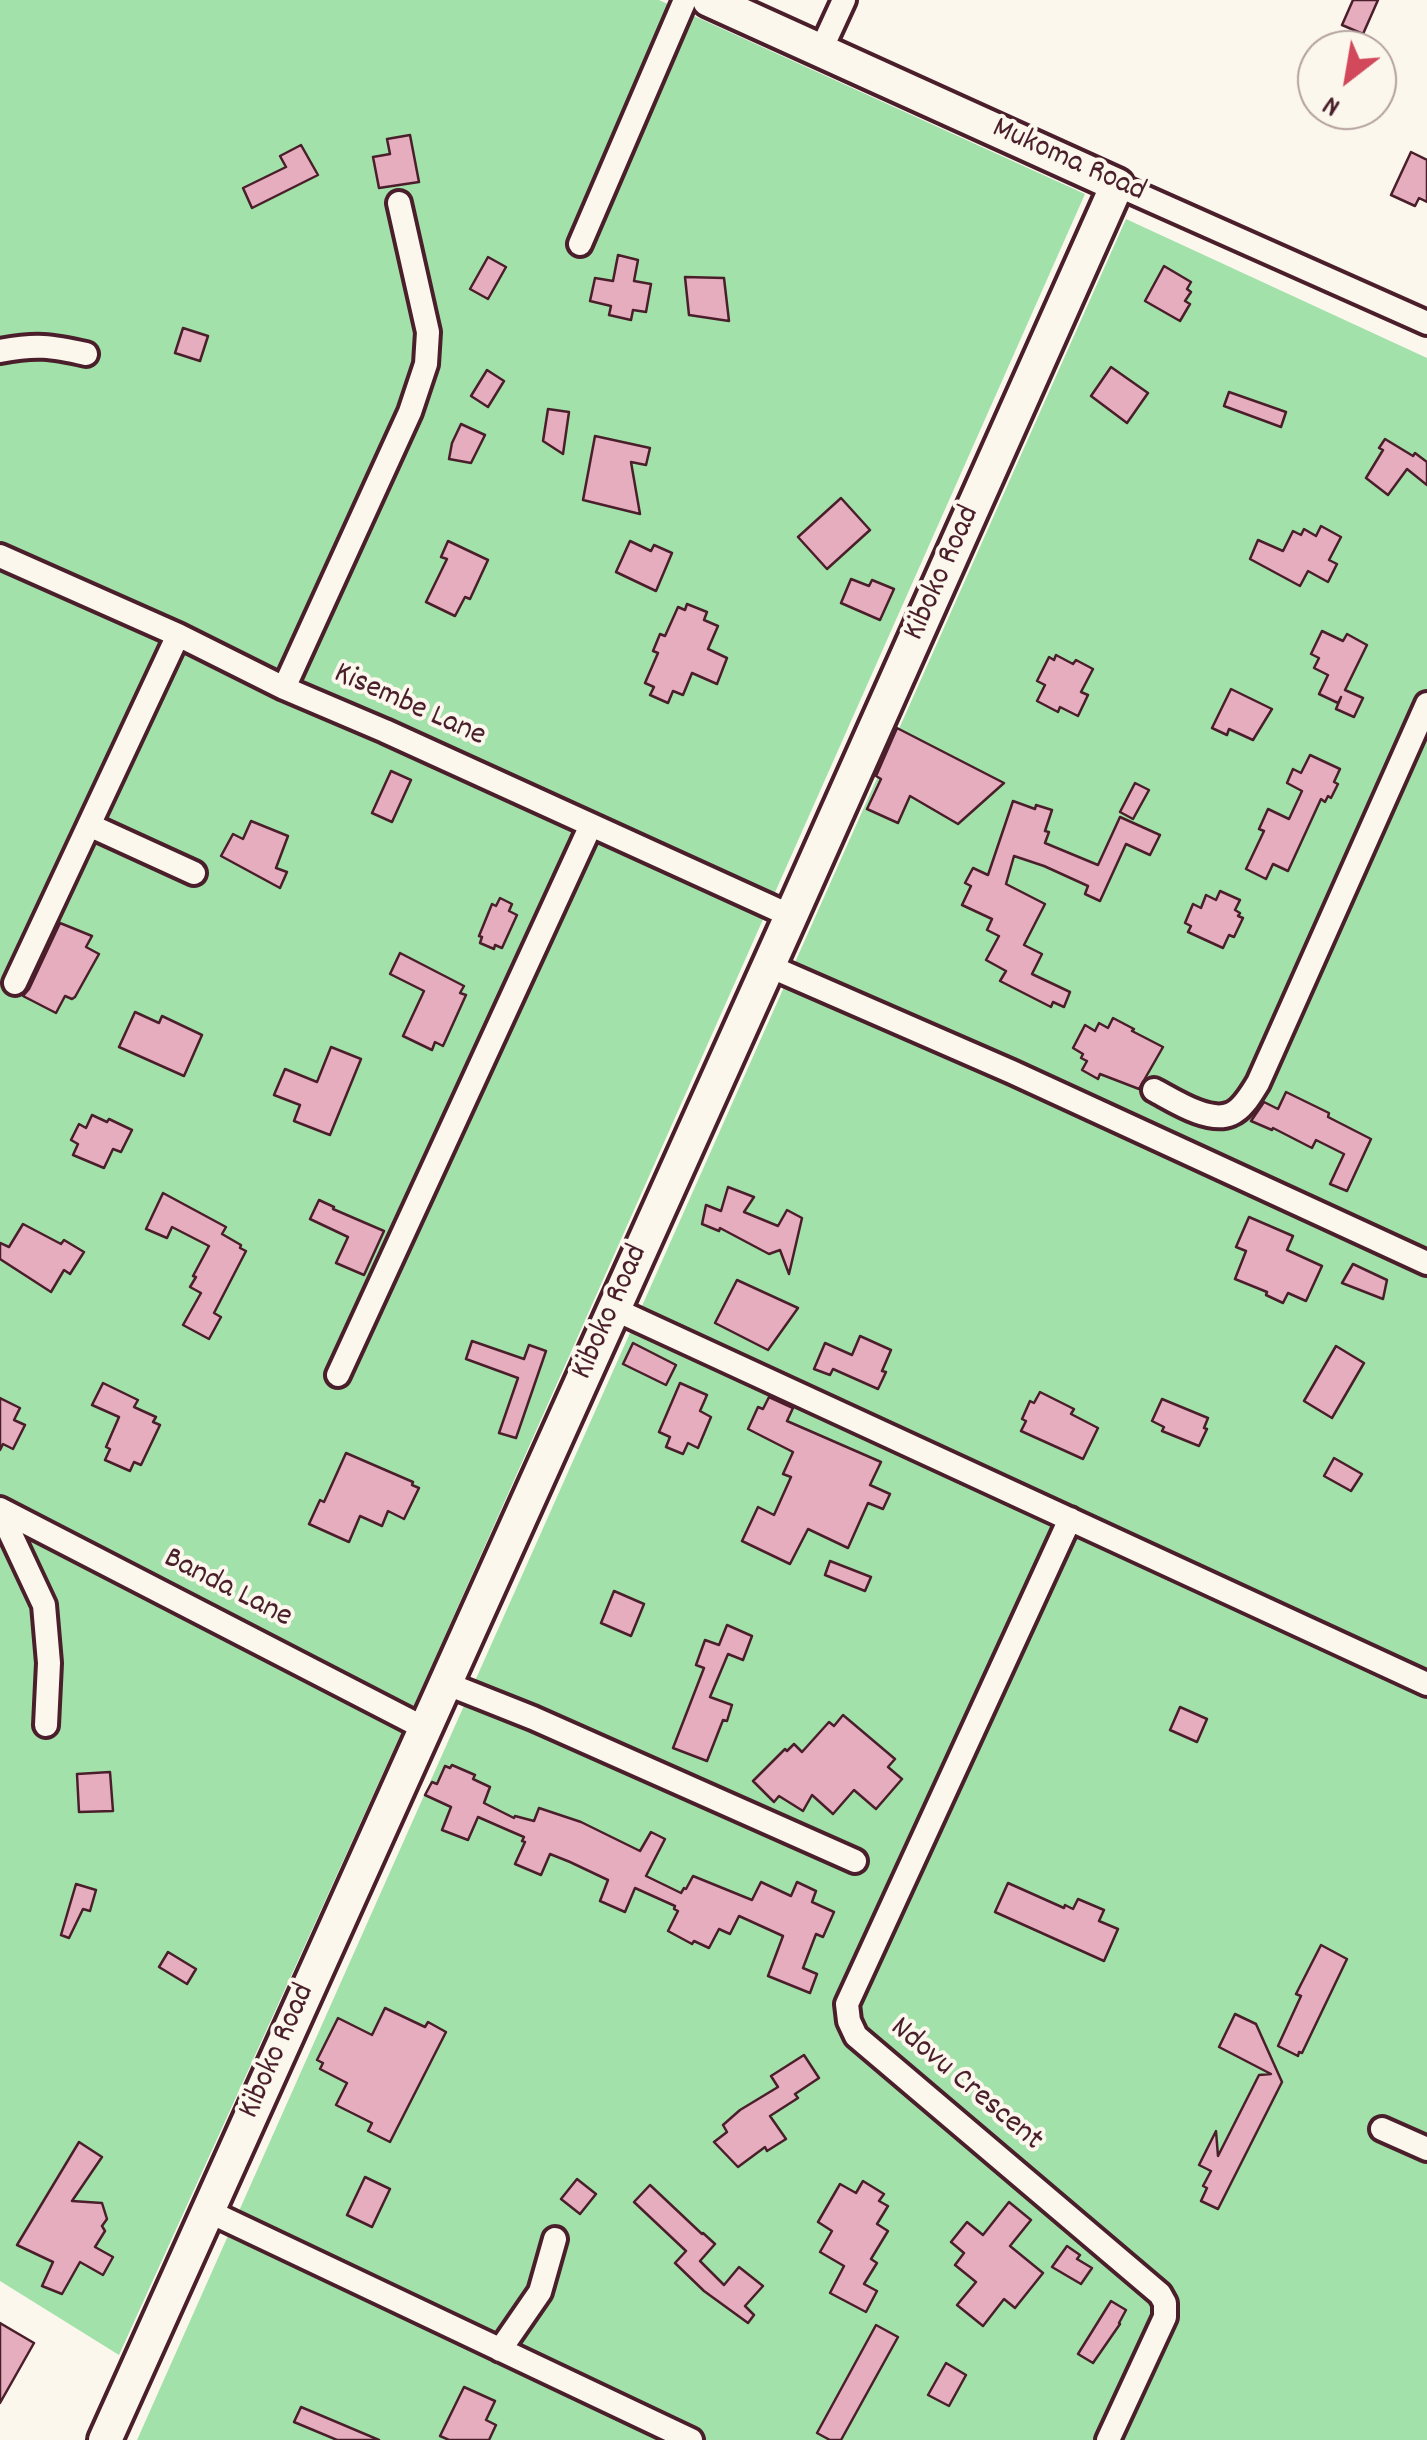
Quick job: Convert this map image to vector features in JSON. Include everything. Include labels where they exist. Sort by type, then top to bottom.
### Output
[{"type":"street","points":[[580,244],[685,0]]},
{"type":"street","name":"Mukoma Road","points":[[709,0],[1427,322]]},
{"type":"street","points":[[822,50],[844,0]]},
{"type":"street","name":"Kiboko Road","points":[[105,2440],[1116,185]]},
{"type":"street","points":[[284,688],[410,412],[426,364],[428,332],[399,203]]},
{"type":"street","points":[[0,351],[48,346],[86,354]]},
{"type":"street","name":"Kisembe Lane","points":[[0,556],[791,916]]},
{"type":"street","points":[[15,983],[178,636]]},
{"type":"street","points":[[1154,1090],[1213,1117],[1232,1114],[1246,1102],[1266,1066],[1427,704]]},
{"type":"street","points":[[89,825],[194,873]]},
{"type":"street","points":[[338,1375],[591,825]]},
{"type":"street","points":[[768,966],[1012,1072],[1427,1262]]},
{"type":"street","points":[[614,1309],[1427,1684]]},
{"type":"street","points":[[0,1510],[44,1605],[49,1663],[46,1725]]},
{"type":"street","name":"Banda Lane","points":[[0,1510],[424,1728]]},
{"type":"street","name":"Ndovu Crescent","points":[[1070,1519],[847,2004],[856,2036],[1160,2294],[1165,2317],[1108,2440]]},
{"type":"street","points":[[445,1682],[855,1861]]},
{"type":"street","points":[[1382,2129],[1427,2149]]},
{"type":"street","points":[[208,2211],[691,2440]]},
{"type":"street","points":[[500,2350],[540,2292],[555,2238]]},
{"type":"green space","points":[[0,0],[659,0],[1085,194],[428,1674],[119,2355],[0,2281]]},
{"type":"green space","points":[[1126,219],[1427,358],[1427,2440],[137,2440]]},
{"type":"building","points":[[1353,0],[1378,0],[1365,30],[1342,25]]},
{"type":"building","points":[[410,135],[419,182],[379,188],[373,157],[390,154],[387,139]]},
{"type":"building","points":[[301,145],[318,175],[252,208],[243,188],[286,167],[280,156]]},
{"type":"building","points":[[1411,152],[1427,160],[1427,202],[1419,198],[1415,206],[1391,195]]},
{"type":"building","points":[[618,255],[638,260],[634,281],[651,284],[646,312],[633,310],[631,320],[609,315],[611,306],[590,301],[595,278],[613,281]]},
{"type":"building","points":[[488,257],[506,267],[488,299],[470,289]]},
{"type":"building","points":[[1164,266],[1191,282],[1187,289],[1191,292],[1185,301],[1190,304],[1180,321],[1145,301]]},
{"type":"building","points":[[685,277],[724,278],[729,321],[689,315]]},
{"type":"building","points":[[183,328],[208,336],[200,361],[175,353]]},
{"type":"building","points":[[1111,367],[1148,393],[1127,423],[1091,396]]},
{"type":"building","points":[[487,370],[504,381],[488,407],[471,396]]},
{"type":"building","points":[[1229,392],[1286,412],[1281,427],[1224,406]]},
{"type":"building","points":[[548,409],[569,412],[563,454],[543,441]]},
{"type":"building","points":[[461,424],[485,435],[471,463],[449,459]]},
{"type":"building","points":[[595,436],[650,448],[646,465],[631,462],[640,514],[583,500]]},
{"type":"building","points":[[1385,439],[1427,462],[1427,485],[1407,469],[1388,495],[1366,478],[1383,450],[1379,448]]},
{"type":"building","points":[[841,498],[870,530],[827,569],[798,537]]},
{"type":"building","points":[[1321,526],[1341,537],[1329,560],[1337,564],[1328,582],[1308,571],[1300,586],[1250,559],[1258,540],[1283,551],[1293,531],[1301,535],[1304,529],[1316,536]]},
{"type":"building","points":[[448,541],[488,560],[470,599],[465,597],[455,616],[426,602],[447,559],[441,557]]},
{"type":"building","points":[[630,541],[651,551],[654,545],[672,553],[656,591],[616,572]]},
{"type":"building","points":[[851,579],[869,586],[872,580],[894,589],[880,620],[841,603]]},
{"type":"building","points":[[687,604],[707,612],[704,620],[718,626],[708,649],[727,658],[717,684],[692,673],[683,695],[673,691],[668,703],[650,695],[654,687],[645,683],[658,653],[653,651],[660,634],[665,636],[678,607],[685,610]]},
{"type":"building","points":[[1322,631],[1343,641],[1347,634],[1367,645],[1345,690],[1363,698],[1354,717],[1336,709],[1341,697],[1338,703],[1319,694],[1328,675],[1314,668],[1319,658],[1311,654]]},
{"type":"building","points":[[1056,655],[1093,669],[1081,692],[1088,695],[1078,716],[1060,707],[1058,712],[1037,701],[1045,685],[1037,681],[1049,657],[1054,660]]},
{"type":"building","points":[[1231,689],[1272,709],[1253,740],[1229,729],[1227,735],[1212,728]]},
{"type":"building","points":[[897,728],[1004,783],[958,824],[910,796],[898,823],[867,809],[881,779],[876,776]]},
{"type":"building","points":[[1310,755],[1340,769],[1334,782],[1338,784],[1331,798],[1328,796],[1325,802],[1321,799],[1288,871],[1273,864],[1266,879],[1246,869],[1264,831],[1259,829],[1268,809],[1289,819],[1302,791],[1287,783],[1293,769],[1301,773]]},
{"type":"building","points":[[391,771],[411,780],[392,822],[372,813]]},
{"type":"building","points":[[1135,783],[1149,790],[1133,819],[1120,812]]},
{"type":"building","points":[[1013,801],[1052,810],[1045,843],[1098,865],[1120,817],[1160,835],[1150,855],[1126,844],[1100,901],[1085,894],[1088,886],[1014,856],[1006,884],[1045,904],[1024,945],[1042,954],[1032,974],[1070,992],[1064,1007],[1053,1002],[1051,1007],[1000,981],[1006,971],[986,960],[999,936],[987,930],[992,919],[962,905],[971,886],[965,883],[973,868],[988,875]]},
{"type":"building","points":[[251,821],[288,836],[276,868],[287,872],[280,888],[221,856],[233,834],[243,839]]},
{"type":"building","points":[[1220,891],[1240,900],[1235,910],[1243,918],[1234,937],[1229,935],[1223,948],[1188,932],[1191,926],[1185,923],[1193,904],[1201,908],[1206,895],[1216,900]]},
{"type":"building","points":[[500,898],[512,904],[509,911],[517,915],[502,948],[495,945],[494,949],[480,943],[479,936],[492,904],[496,906]]},
{"type":"building","points":[[60,923],[92,936],[86,947],[99,954],[75,997],[65,996],[56,1013],[23,996]]},
{"type":"building","points":[[400,953],[464,986],[460,993],[466,995],[443,1046],[435,1042],[432,1050],[403,1036],[424,991],[390,974]]},
{"type":"building","points":[[135,1012],[159,1023],[162,1016],[202,1035],[184,1076],[119,1047]]},
{"type":"building","points":[[1113,1018],[1163,1047],[1139,1089],[1100,1074],[1098,1079],[1082,1070],[1087,1061],[1073,1048],[1085,1025],[1095,1031],[1099,1023],[1108,1028]]},
{"type":"building","points":[[331,1047],[361,1059],[330,1135],[294,1121],[300,1105],[274,1095],[285,1069],[317,1082]]},
{"type":"building","points":[[1286,1092],[1371,1139],[1347,1191],[1330,1184],[1344,1154],[1316,1140],[1312,1148],[1251,1121],[1264,1102],[1278,1109]]},
{"type":"building","points":[[92,1115],[132,1130],[121,1152],[113,1149],[104,1168],[73,1155],[78,1144],[71,1140],[79,1124],[86,1128]]},
{"type":"building","points":[[728,1187],[754,1197],[744,1212],[778,1226],[787,1210],[802,1218],[789,1274],[780,1250],[769,1254],[720,1228],[719,1231],[702,1224],[706,1205],[721,1211]]},
{"type":"building","points":[[163,1193],[226,1227],[222,1234],[246,1251],[214,1313],[221,1317],[209,1339],[183,1325],[201,1293],[190,1287],[209,1246],[172,1227],[167,1238],[146,1229]]},
{"type":"building","points":[[319,1200],[384,1231],[364,1275],[336,1263],[348,1237],[310,1219]]},
{"type":"building","points":[[1249,1217],[1293,1236],[1287,1250],[1322,1266],[1306,1301],[1288,1293],[1283,1303],[1235,1279],[1246,1251],[1236,1247]]},
{"type":"building","points":[[23,1224],[84,1252],[70,1274],[64,1270],[51,1292],[0,1259],[0,1243],[9,1247]]},
{"type":"building","points":[[1353,1264],[1387,1280],[1383,1299],[1342,1283]]},
{"type":"building","points":[[737,1280],[798,1308],[768,1350],[715,1323]]},
{"type":"building","points":[[860,1336],[891,1350],[878,1389],[833,1369],[830,1375],[814,1369],[825,1343],[852,1355]]},
{"type":"building","points":[[472,1341],[524,1359],[529,1345],[546,1351],[516,1438],[499,1433],[518,1378],[466,1359]]},
{"type":"building","points":[[633,1343],[676,1365],[666,1385],[623,1364]]},
{"type":"building","points":[[1336,1346],[1364,1363],[1332,1418],[1304,1401]]},
{"type":"building","points":[[103,1383],[138,1400],[134,1407],[156,1417],[153,1422],[160,1425],[141,1465],[134,1462],[130,1471],[105,1460],[110,1449],[106,1447],[119,1417],[92,1405]]},
{"type":"building","points":[[680,1383],[707,1395],[700,1411],[711,1417],[698,1448],[688,1443],[683,1454],[666,1447],[670,1437],[659,1432]]},
{"type":"building","points":[[1040,1392],[1074,1409],[1071,1414],[1098,1428],[1083,1459],[1021,1431],[1030,1401],[1034,1403]]},
{"type":"building","points":[[769,1397],[793,1408],[787,1421],[881,1462],[870,1485],[890,1494],[883,1509],[868,1503],[848,1548],[808,1529],[790,1564],[742,1541],[758,1507],[774,1515],[791,1477],[783,1474],[793,1452],[748,1429],[758,1407],[763,1409]]},
{"type":"building","points":[[0,1398],[20,1408],[14,1420],[25,1425],[13,1449],[3,1444],[0,1450]]},
{"type":"building","points":[[1162,1399],[1208,1418],[1199,1446],[1162,1431],[1164,1427],[1152,1421]]},
{"type":"building","points":[[346,1453],[419,1488],[404,1519],[388,1511],[382,1526],[360,1516],[349,1542],[309,1524],[320,1500],[324,1502]]},
{"type":"building","points":[[1334,1458],[1362,1474],[1351,1491],[1324,1476]]},
{"type":"building","points":[[830,1561],[871,1577],[865,1591],[825,1575]]},
{"type":"building","points":[[614,1591],[644,1604],[631,1636],[601,1623]]},
{"type":"building","points":[[727,1625],[752,1636],[743,1660],[728,1654],[710,1697],[732,1705],[707,1761],[673,1748],[704,1668],[696,1665],[705,1640],[719,1645]]},
{"type":"building","points":[[1180,1707],[1207,1719],[1197,1742],[1170,1730]]},
{"type":"building","points":[[843,1715],[895,1759],[888,1767],[902,1779],[876,1809],[854,1790],[833,1814],[812,1795],[803,1811],[779,1796],[774,1802],[753,1781],[785,1749],[794,1744],[802,1752],[829,1722],[834,1726]]},
{"type":"building","points":[[452,1765],[490,1787],[484,1803],[514,1818],[534,1821],[539,1808],[581,1822],[640,1851],[651,1832],[665,1839],[646,1876],[681,1893],[693,1876],[752,1900],[761,1882],[791,1896],[797,1882],[816,1891],[812,1902],[834,1912],[823,1937],[816,1934],[803,1968],[817,1974],[810,1993],[768,1976],[783,1936],[739,1916],[730,1934],[719,1929],[709,1948],[694,1941],[692,1944],[668,1931],[678,1911],[675,1906],[635,1888],[625,1912],[600,1901],[608,1880],[550,1854],[541,1875],[515,1864],[524,1837],[478,1817],[468,1840],[442,1830],[451,1807],[425,1795],[432,1782],[437,1784],[445,1766]]},
{"type":"building","points":[[110,1772],[113,1811],[79,1812],[77,1774]]},
{"type":"building","points":[[1008,1883],[1064,1908],[1065,1905],[1073,1909],[1078,1899],[1104,1910],[1099,1921],[1118,1929],[1104,1961],[995,1912]]},
{"type":"building","points":[[76,1884],[96,1890],[90,1911],[83,1909],[69,1938],[61,1935]]},
{"type":"building","points":[[1321,1945],[1347,1959],[1298,2056],[1278,2046],[1301,1996],[1296,1994]]},
{"type":"building","points":[[168,1952],[196,1969],[187,1984],[159,1967]]},
{"type":"building","points":[[385,2008],[425,2027],[428,2022],[446,2032],[390,2142],[368,2131],[372,2123],[336,2105],[347,2083],[320,2069],[323,2063],[317,2060],[338,2018],[372,2035]]},
{"type":"building","points":[[1235,2014],[1256,2024],[1282,2082],[1218,2209],[1201,2201],[1211,2171],[1199,2165],[1216,2131],[1218,2156],[1259,2075],[1271,2074],[1219,2047]]},
{"type":"building","points":[[804,2055],[819,2078],[770,2116],[786,2139],[767,2151],[765,2147],[738,2167],[714,2142],[727,2132],[723,2125],[778,2087],[771,2076]]},
{"type":"building","points":[[79,2142],[102,2157],[72,2201],[102,2203],[107,2219],[95,2247],[113,2257],[103,2275],[80,2262],[62,2294],[42,2286],[53,2262],[17,2245]]},
{"type":"building","points":[[365,2177],[390,2189],[372,2227],[347,2215]]},
{"type":"building","points":[[577,2179],[596,2194],[580,2214],[561,2199]]},
{"type":"building","points":[[863,2181],[884,2194],[879,2201],[888,2206],[877,2224],[888,2231],[871,2259],[877,2263],[864,2284],[877,2291],[866,2312],[830,2293],[844,2266],[820,2252],[832,2231],[818,2222],[840,2184],[856,2193]]},
{"type":"building","points":[[650,2185],[715,2244],[700,2261],[724,2285],[739,2267],[763,2286],[745,2306],[754,2315],[748,2323],[704,2291],[675,2263],[686,2251],[634,2202]]},
{"type":"building","points":[[1009,2202],[1031,2220],[1010,2246],[1043,2273],[1015,2308],[1004,2299],[983,2326],[957,2305],[976,2282],[955,2265],[964,2253],[951,2242],[967,2222],[983,2235]]},
{"type":"building","points":[[1067,2246],[1080,2255],[1077,2259],[1092,2268],[1081,2284],[1052,2267]]},
{"type":"building","points":[[1111,2301],[1126,2310],[1093,2363],[1078,2354]]},
{"type":"building","points":[[0,2323],[34,2343],[0,2403]]},
{"type":"building","points":[[876,2325],[898,2337],[841,2440],[830,2440],[817,2433]]},
{"type":"building","points":[[946,2363],[966,2375],[949,2406],[928,2395]]},
{"type":"building","points":[[464,2387],[495,2401],[486,2420],[496,2425],[489,2440],[449,2440],[440,2436]]},
{"type":"building","points":[[301,2407],[379,2440],[337,2440],[294,2422]]}]
